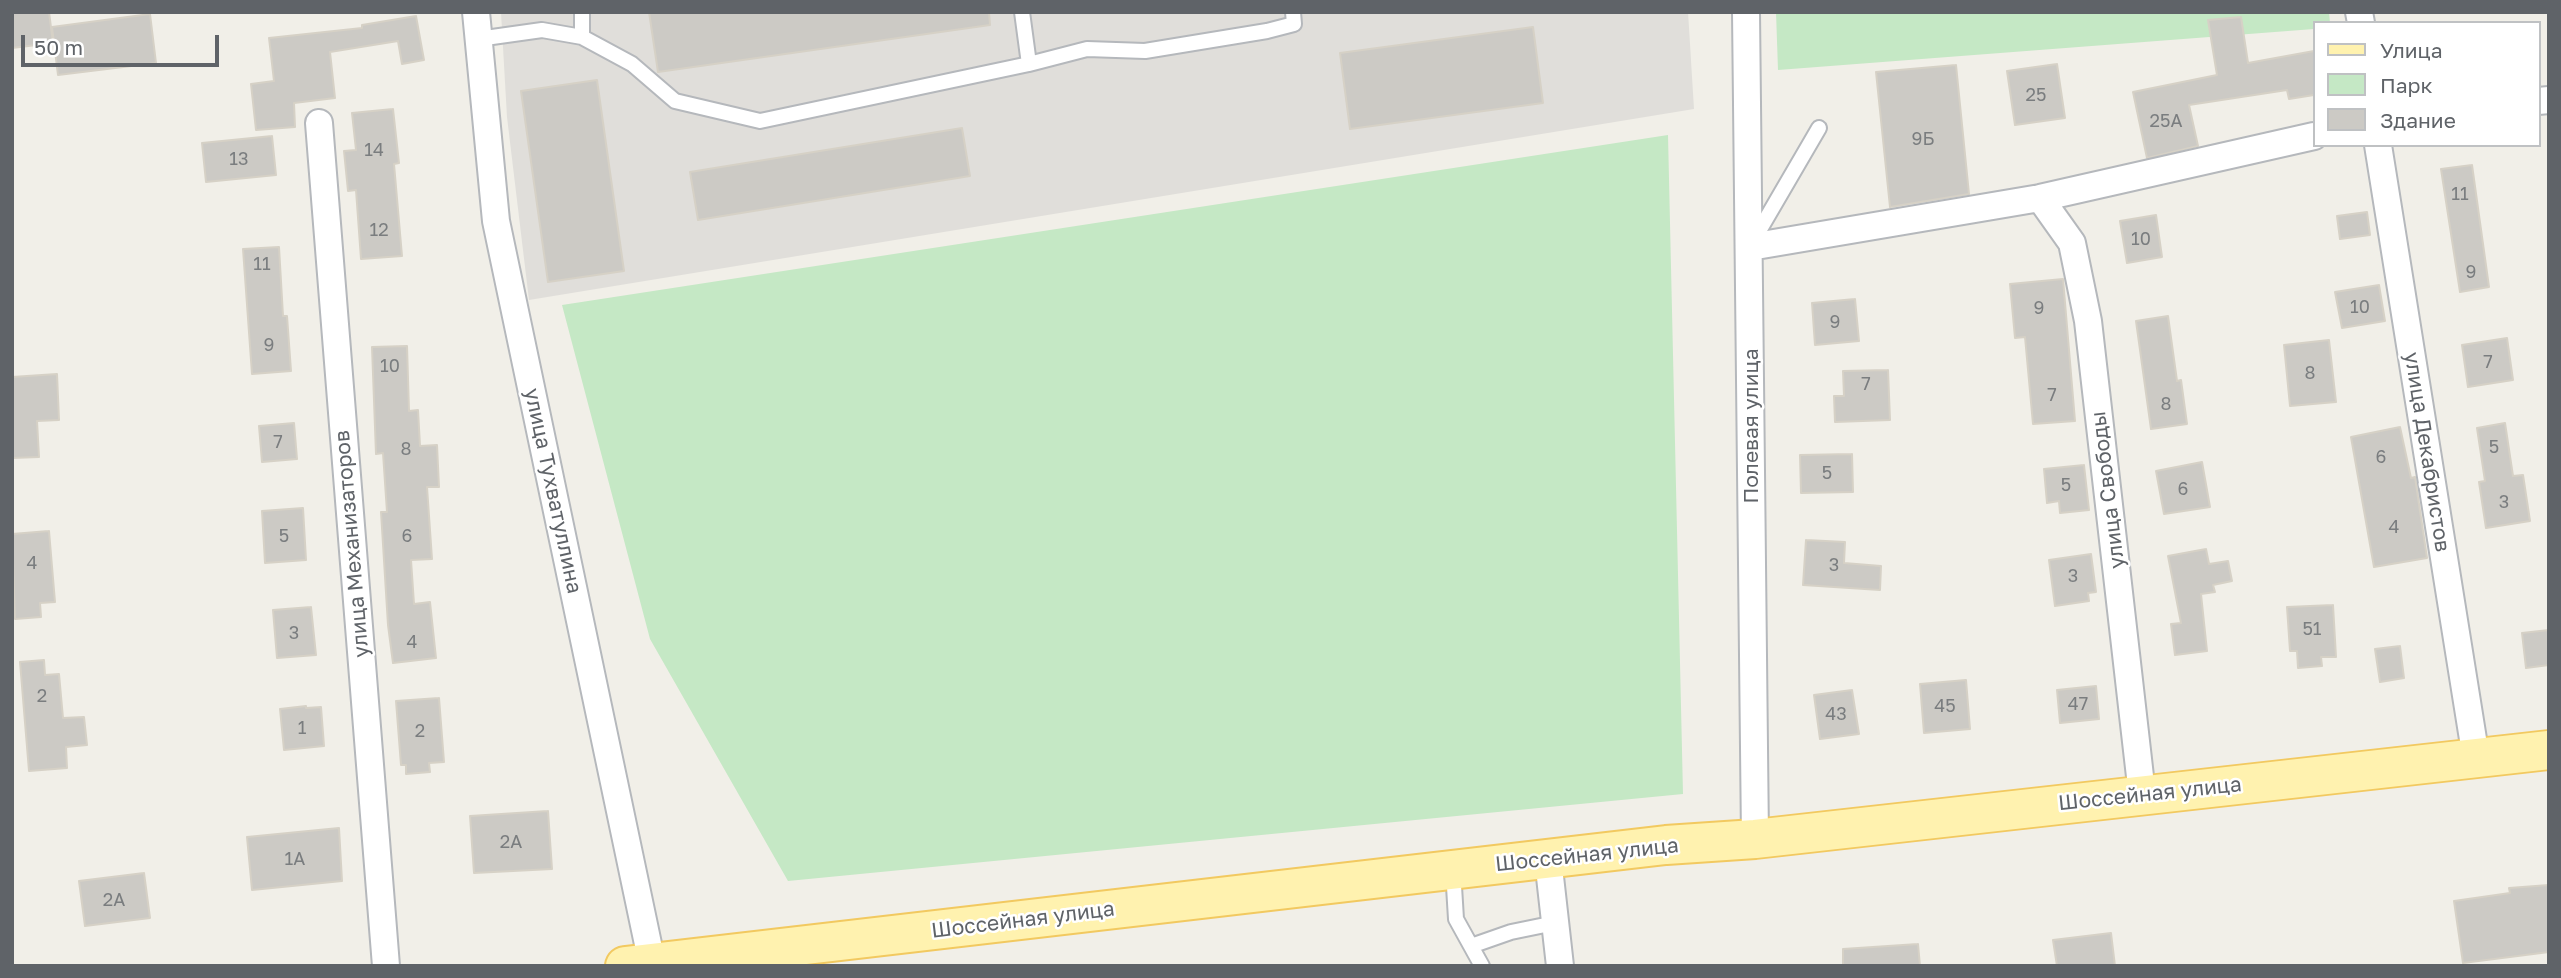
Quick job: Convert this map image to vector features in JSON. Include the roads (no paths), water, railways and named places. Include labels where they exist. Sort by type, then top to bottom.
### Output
[{"type":"main road","name":"Шоссейная улица","points":[[644,965],[1666,845],[1755,839],[2549,750]]},
{"type":"street","name":"улица Тухватуллина","points":[[476,12],[496,221],[644,965]]},
{"type":"street","name":"Полевая улица","points":[[1745,12],[1750,247],[1755,839]]},
{"type":"street","name":"улица Механизаторов","points":[[319,123],[386,966]]},
{"type":"street","points":[[1750,247],[2039,198],[2312,136]]},
{"type":"street","name":"улица Декабристов","points":[[2378,147],[2476,758]]},
{"type":"street","name":"улица Свободы","points":[[2039,198],[2072,243],[2088,321],[2142,794]]},
{"type":"street","points":[[1548,859],[1560,966]]},
{"type":"lane","points":[[582,12],[582,37]]},
{"type":"lane","points":[[1022,12],[1029,64]]},
{"type":"lane","points":[[478,39],[542,30],[582,37],[632,64],[675,101],[761,121],[1029,64],[1087,49],[1145,51],[1267,32],[1294,24],[1293,12]]},
{"type":"lane","points":[[1750,247],[1819,128]]},
{"type":"lane","points":[[1452,870],[1456,919],[1482,966]]},
{"type":"lane","points":[[1471,946],[1511,932],[1555,923]]}]
